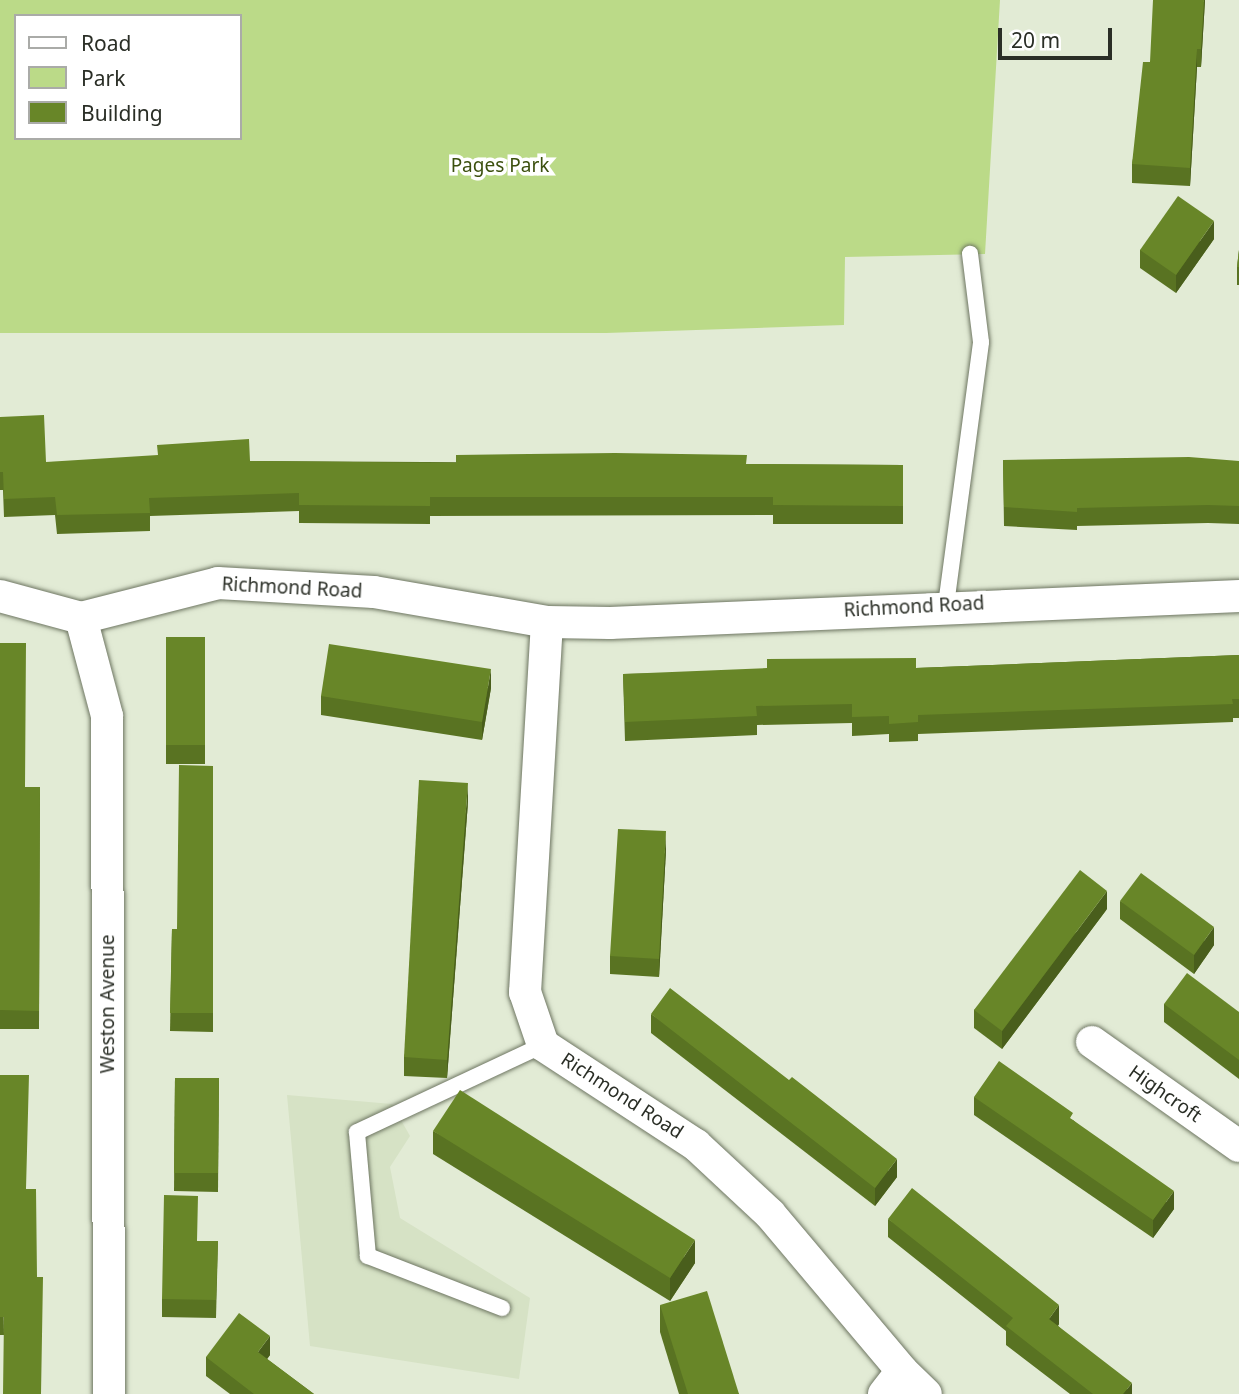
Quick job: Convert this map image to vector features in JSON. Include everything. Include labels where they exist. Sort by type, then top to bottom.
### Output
[{"type":"street","name":"Richmond Road","points":[[0,596],[81,618],[218,583],[374,592],[547,622],[610,623],[946,605],[1239,596]]},
{"type":"street","name":"Weston Avenue","points":[[81,618],[107,716],[116,1388]]},
{"type":"street","name":"Richmond Road","points":[[547,622],[525,992],[543,1045],[696,1145],[770,1214],[893,1383],[926,1394]]},
{"type":"street","name":"Highcroft","points":[[1092,1042],[1239,1146]]},
{"type":"lane","points":[[946,605],[981,342],[970,254]]},
{"type":"lane","points":[[502,1308],[368,1256],[357,1132],[543,1045]]},
{"type":"shaded area","points":[[287,1095],[392,1104],[410,1136],[390,1167],[400,1218],[530,1298],[519,1379],[310,1346]]},
{"type":"green space","name":"Pages Park","points":[[0,0],[1000,0],[985,254],[845,257],[844,325],[606,333],[0,333]]},
{"type":"building","points":[[1153,0],[1204,0],[1201,49],[1197,49],[1190,168],[1132,164],[1143,62],[1150,62]]},
{"type":"building","points":[[1178,196],[1214,221],[1176,275],[1140,250]]},
{"type":"building","points":[[44,415],[46,462],[158,455],[157,445],[249,439],[250,461],[456,463],[456,455],[747,455],[746,464],[903,465],[903,506],[773,505],[773,497],[430,497],[430,506],[299,505],[299,493],[149,498],[150,513],[57,515],[55,497],[4,499],[3,472],[0,472],[0,417]]},
{"type":"building","points":[[1189,457],[1239,461],[1239,506],[1077,508],[1077,512],[1004,507],[1003,460]]},
{"type":"building","points":[[166,637],[205,637],[205,745],[166,745]]},
{"type":"building","points":[[0,643],[26,643],[25,787],[40,787],[39,1011],[0,1010]]},
{"type":"building","points":[[329,644],[491,669],[482,722],[321,696]]},
{"type":"building","points":[[1239,655],[1239,699],[1232,699],[1233,704],[918,715],[918,722],[889,724],[889,716],[852,717],[852,704],[756,706],[757,716],[625,722],[623,674],[767,668],[767,659],[916,658],[916,668]]},
{"type":"building","points":[[179,765],[213,766],[213,1013],[170,1013],[172,929],[177,929]]},
{"type":"building","points":[[419,780],[468,783],[447,1060],[404,1057]]},
{"type":"building","points":[[618,829],[666,831],[659,959],[610,956]]},
{"type":"building","points":[[1080,870],[1107,891],[1002,1031],[974,1010]]},
{"type":"building","points":[[1141,873],[1214,927],[1194,955],[1120,901]]},
{"type":"building","points":[[1187,973],[1239,1012],[1239,1060],[1164,1004]]},
{"type":"building","points":[[670,988],[789,1080],[792,1077],[897,1159],[875,1188],[651,1014]]},
{"type":"building","points":[[999,1061],[1073,1113],[1070,1118],[1174,1191],[1153,1220],[974,1097]]},
{"type":"building","points":[[0,1075],[29,1075],[26,1189],[36,1189],[37,1277],[43,1277],[41,1394],[3,1394],[4,1317],[0,1317]]},
{"type":"building","points":[[175,1078],[219,1078],[218,1173],[174,1173]]},
{"type":"building","points":[[460,1090],[695,1240],[670,1278],[433,1131]]},
{"type":"building","points":[[912,1188],[1059,1305],[1049,1319],[1132,1383],[1123,1394],[1093,1394],[1006,1326],[1013,1318],[888,1219]]},
{"type":"building","points":[[164,1195],[198,1196],[197,1241],[218,1241],[216,1300],[162,1299]]},
{"type":"building","points":[[707,1291],[739,1394],[688,1394],[660,1305]]},
{"type":"building","points":[[239,1313],[270,1336],[258,1352],[314,1394],[254,1394],[206,1357]]}]
